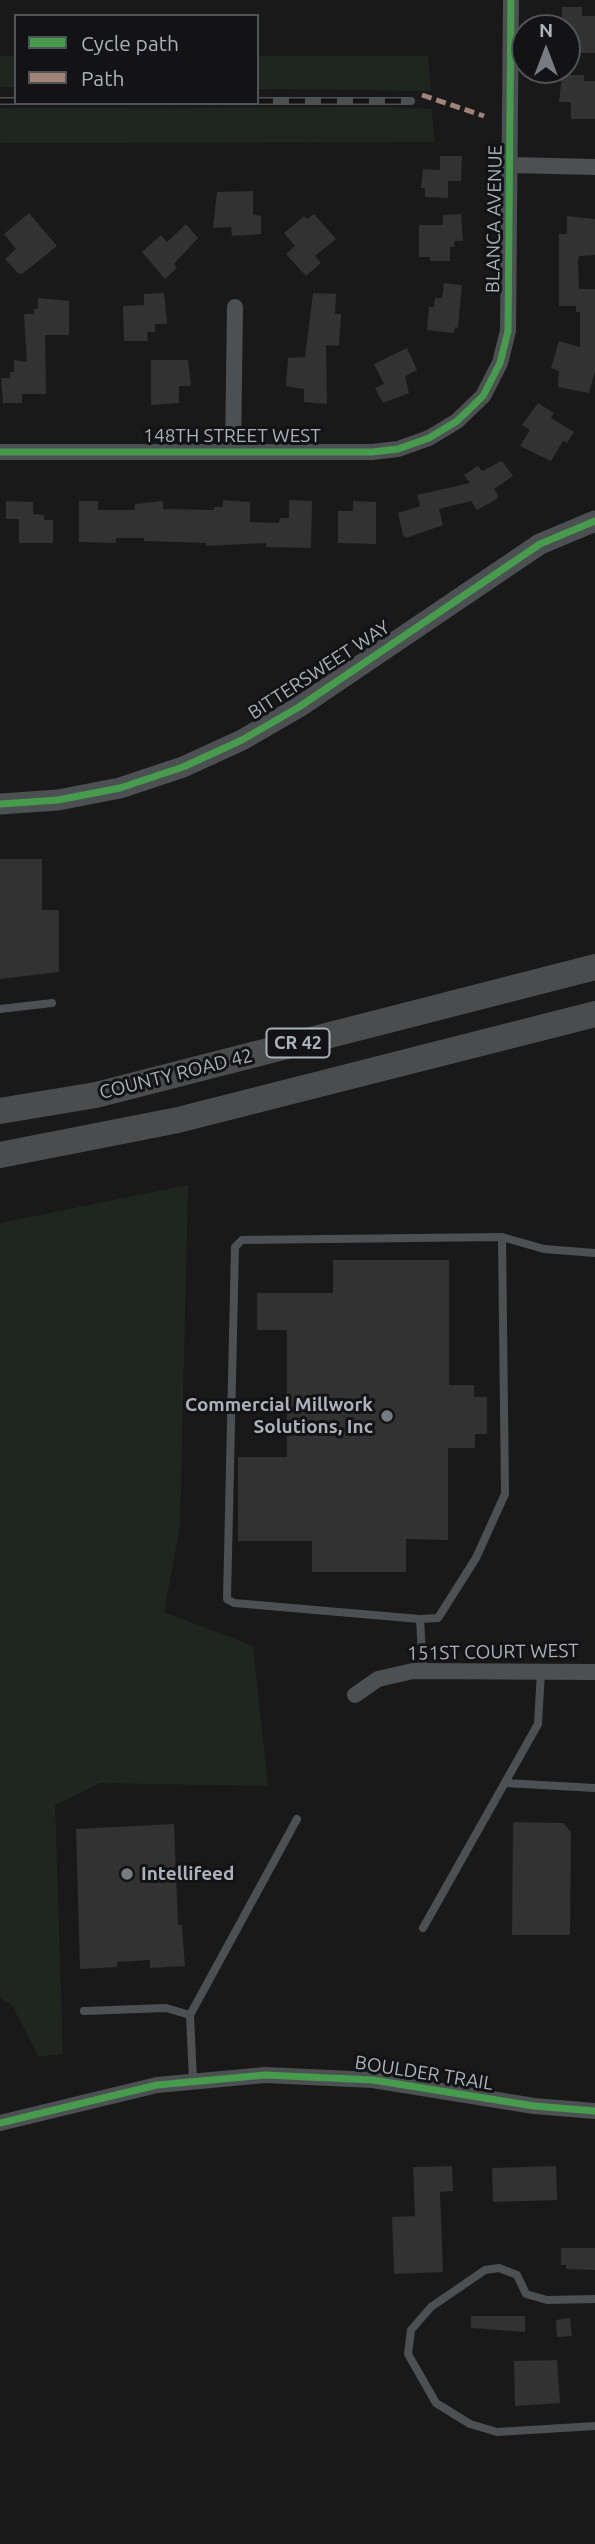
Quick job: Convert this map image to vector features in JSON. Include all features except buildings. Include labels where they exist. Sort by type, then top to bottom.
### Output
[{"type":"highway","name":"COUNTY ROAD 42","points":[[0,1111],[108,1091],[595,967]]},
{"type":"highway","name":"CR 42","points":[[0,1155],[178,1120],[595,1014]]},
{"type":"street","name":"BLANCA AVENUE","points":[[457,421],[483,396],[500,363],[508,331],[510,0]]},
{"type":"street","points":[[511,165],[595,167]]},
{"type":"street","points":[[233,452],[235,307]]},
{"type":"street","name":"148TH STREET WEST","points":[[0,452],[372,452],[398,449],[429,438],[457,421]]},
{"type":"street","name":"BITTERSWEET WAY","points":[[0,804],[58,800],[120,788],[183,767],[242,740],[299,707],[540,544],[595,521]]},
{"type":"street","name":"151ST COURT WEST","points":[[355,1695],[378,1679],[423,1672],[595,1672]]},
{"type":"street","name":"BOULDER TRAIL","points":[[0,2123],[122,2093],[229,2076],[337,2076],[543,2107],[595,2111]]},
{"type":"lane","points":[[0,1009],[52,1003]]},
{"type":"lane","points":[[502,1237],[505,1494],[476,1558],[438,1618],[420,1619],[234,1603],[227,1599],[235,1247],[242,1240],[502,1237],[544,1249],[595,1253]]},
{"type":"lane","points":[[420,1619],[423,1672]]},
{"type":"lane","points":[[423,1928],[538,1724],[541,1672]]},
{"type":"lane","points":[[505,1783],[595,1788]]},
{"type":"lane","points":[[193,2080],[190,2015],[297,1819]]},
{"type":"lane","points":[[84,2011],[166,2008],[190,2015]]},
{"type":"lane","points":[[595,2299],[547,2300],[526,2294],[517,2274],[499,2268],[485,2270],[431,2306],[411,2330],[408,2354],[436,2403],[470,2424],[497,2432],[595,2426]]},
{"type":"shaded area","points":[[0,56],[14,56],[14,87],[0,87]]},
{"type":"shaded area","points":[[259,56],[428,56],[431,91],[259,89]]},
{"type":"shaded area","points":[[0,108],[432,109],[434,142],[0,143]]},
{"type":"shaded area","points":[[188,1185],[180,1526],[164,1612],[253,1646],[268,1786],[100,1783],[55,1805],[63,2054],[39,2057],[12,2005],[0,1997],[0,1223]]},
{"type":"railway","points":[[0,101],[14,101]]},
{"type":"railway","points":[[259,101],[411,101]]},
{"type":"marked path","points":[[422,95],[484,116]]},
{"type":"cycle path","points":[[0,452],[372,452],[398,449],[429,438],[457,421],[483,396],[500,363],[508,331],[511,0]]},
{"type":"cycle path","points":[[0,804],[58,800],[120,788],[183,767],[242,740],[299,707],[540,544],[595,521]]},
{"type":"cycle path","points":[[0,2123],[157,2085],[265,2075],[373,2080],[534,2106],[595,2111]]},
{"type":"place","name":"Commercial Millwork Solutions, Inc","points":[[387,1416]]},
{"type":"place","name":"Intellifeed","points":[[127,1874]]}]
